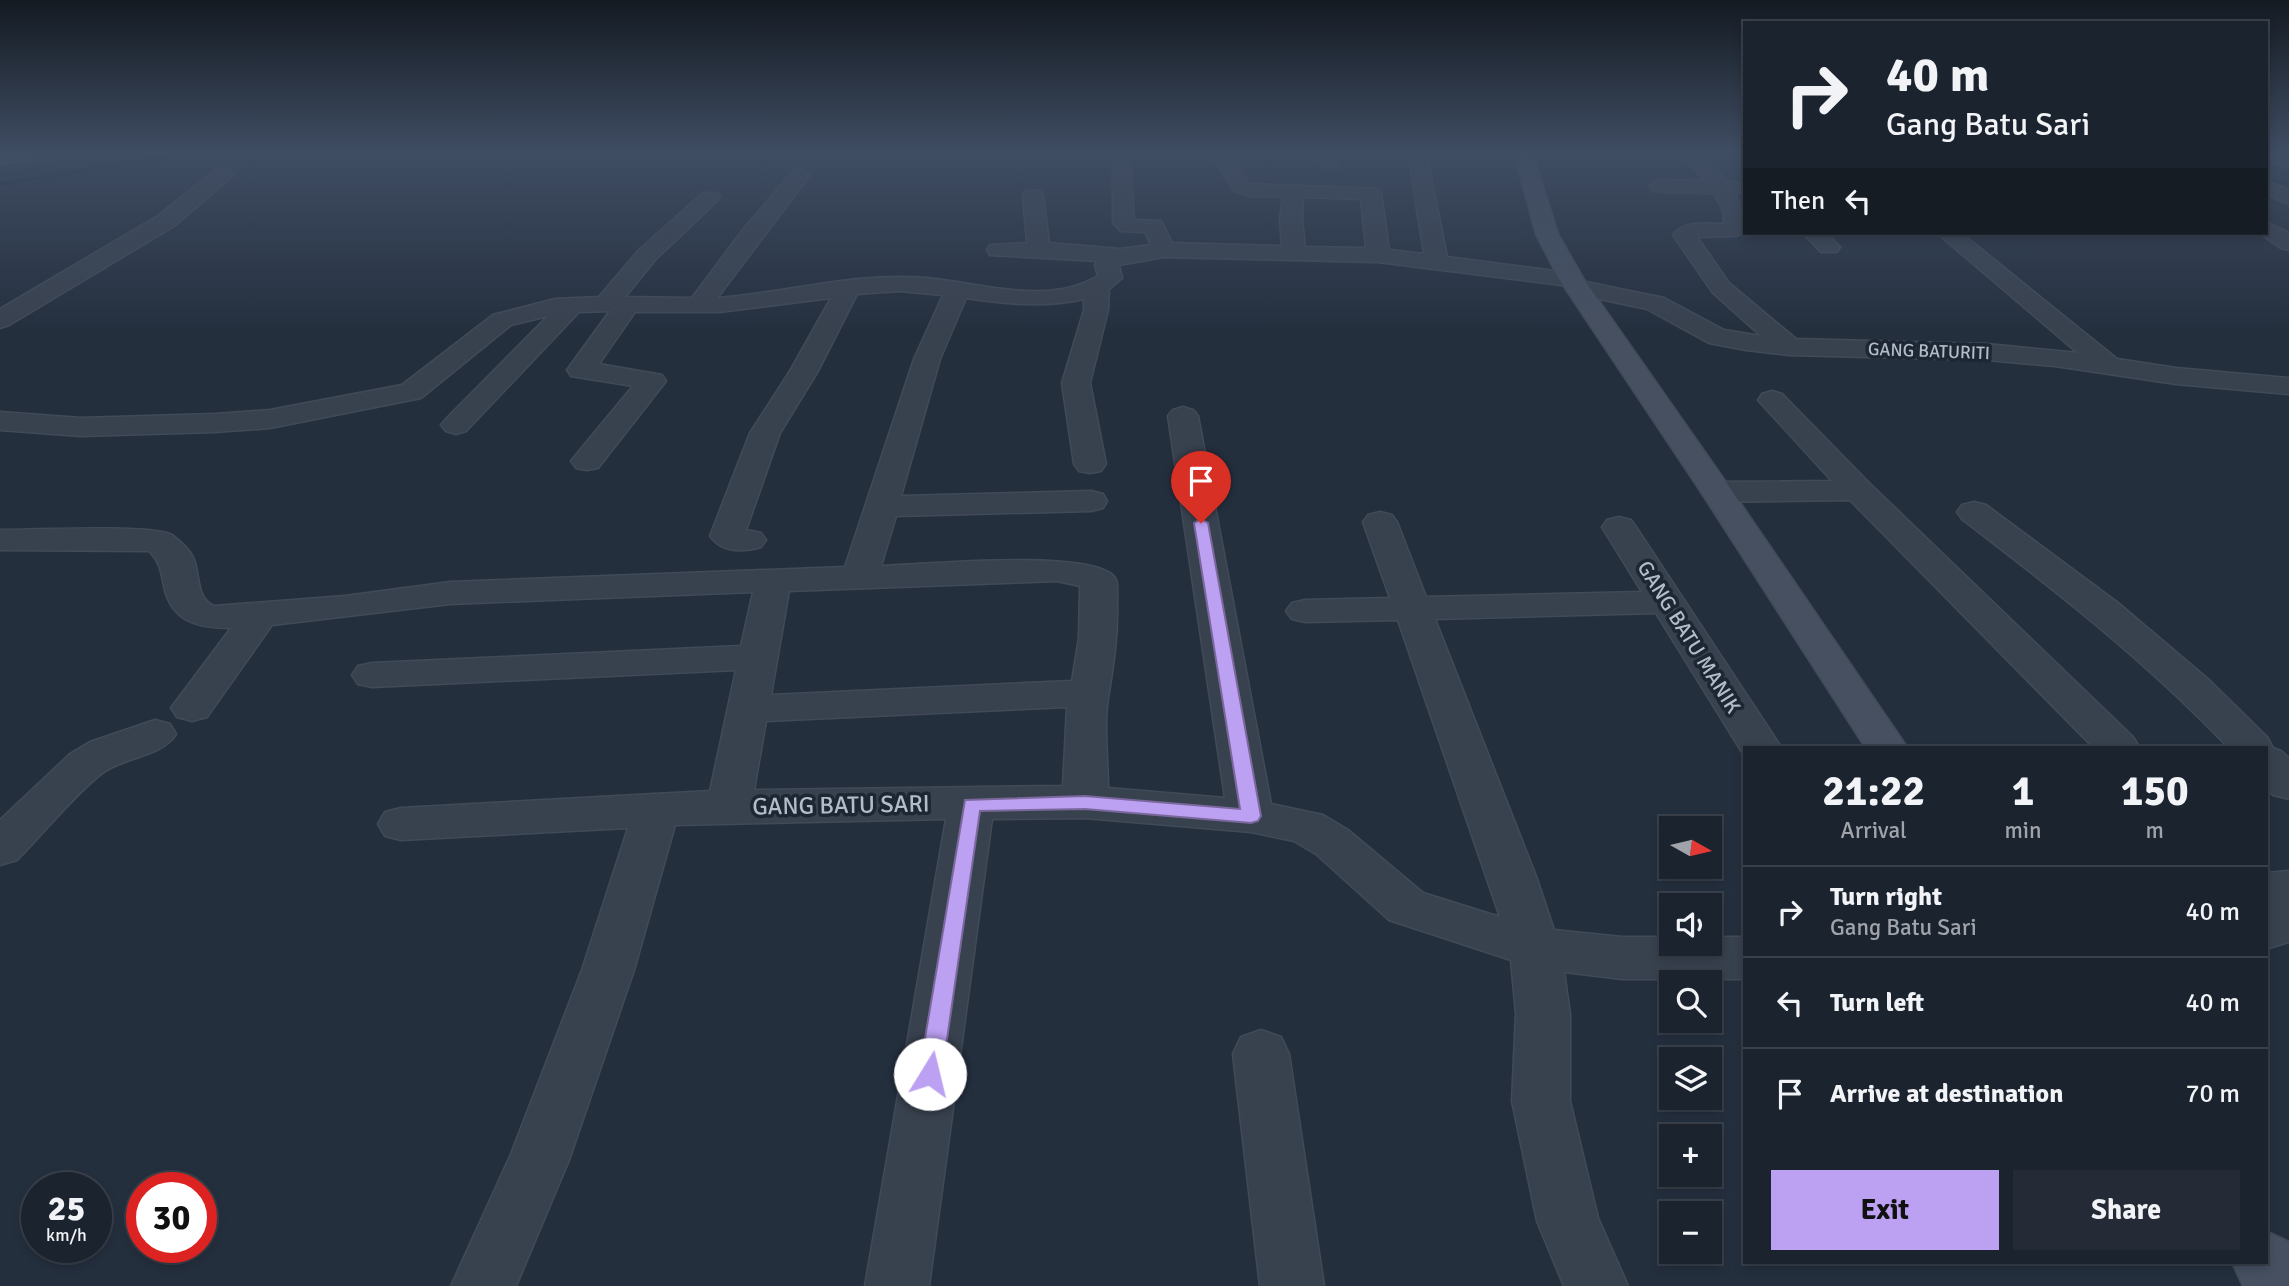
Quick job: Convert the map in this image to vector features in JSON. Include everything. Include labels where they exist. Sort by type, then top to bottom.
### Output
[{"type":"street","points":[[0,320],[177,212]]},
{"type":"street","points":[[587,461],[652,381],[581,370],[647,255],[694,212]]},
{"type":"street","points":[[699,306],[770,212]]},
{"type":"street","points":[[1035,212],[1039,249]]},
{"type":"street","points":[[1124,212],[1124,223],[1129,226],[1153,226],[1164,250]]},
{"type":"street","points":[[1292,212],[1294,252]]},
{"type":"street","points":[[1373,212],[1378,255]]},
{"type":"street","points":[[1428,212],[1437,262]]},
{"type":"street","points":[[1541,212],[1548,234],[1575,284],[1885,746]]},
{"type":"street","points":[[1733,212],[1735,230],[1689,232],[1684,235],[1716,282],[1789,347]]},
{"type":"street","points":[[2268,229],[2289,243]]},
{"type":"street","points":[[1950,235],[2108,365]]},
{"type":"street","name":"GANG BATURITI","points":[[998,250],[1039,249],[1120,256],[1164,250],[1378,255],[1575,284],[1656,303],[1700,330],[1718,337],[1789,347],[1987,352],[2108,365],[2176,376],[2289,386]]},
{"type":"street","points":[[0,421],[81,427],[270,419],[411,392],[502,320],[519,314],[571,306],[699,306],[900,284],[1052,299],[1097,287],[1110,278],[1107,265],[1110,260],[1120,256]]},
{"type":"street","points":[[1090,464],[1076,383],[1096,310],[1097,287]]},
{"type":"street","points":[[749,540],[735,540],[727,536],[757,453],[765,433],[804,371],[847,290]]},
{"type":"street","points":[[860,577],[927,359],[957,291]]},
{"type":"street","points":[[456,425],[571,306]]},
{"type":"street","points":[[1772,400],[1858,490],[2117,746]]},
{"type":"street","points":[[1183,416],[1251,816]]},
{"type":"street","points":[[1717,492],[1858,490]]},
{"type":"street","points":[[882,506],[1091,500]]},
{"type":"street","points":[[1974,512],[2105,611],[2196,690],[2251,746]]},
{"type":"street","points":[[1380,522],[1514,879],[1535,948],[1543,1014],[1541,1101],[1569,1221],[1596,1286]]},
{"type":"street","name":"GANG BATU MANIK","points":[[1619,527],[1759,746]]},
{"type":"street","points":[[0,540],[159,542],[176,557],[184,596],[192,610],[235,616],[345,607],[450,593],[1057,570],[1083,573],[1098,581],[1093,680],[1088,693],[1085,802]]},
{"type":"street","points":[[729,806],[773,580]]},
{"type":"street","points":[[1305,611],[1666,601]]},
{"type":"street","points":[[192,708],[235,616]]},
{"type":"street","points":[[372,676],[756,657]]},
{"type":"street","points":[[747,709],[1088,693]]},
{"type":"street","points":[[0,848],[85,764],[105,752],[155,734]]},
{"type":"street","points":[[2268,763],[2289,784]]},
{"type":"street","name":"GANG BATU SARI","points":[[401,824],[729,806],[1085,802],[1251,816],[1307,827],[1332,842],[1406,907],[1535,948],[1622,958],[1743,958]]},
{"type":"street","points":[[897,1286],[971,805]]},
{"type":"street","points":[[483,1286],[548,1134],[607,970],[657,809]]},
{"type":"street","points":[[2268,892],[2289,889]]},
{"type":"street","points":[[2268,928],[2289,923]]},
{"type":"street","points":[[1261,1054],[1292,1286]]},
{"type":"street","points":[[2266,1264],[2284,1286]]},
{"type":"route","points":[[930,1074],[971,805],[1085,802],[1251,816],[1201,523]]}]
